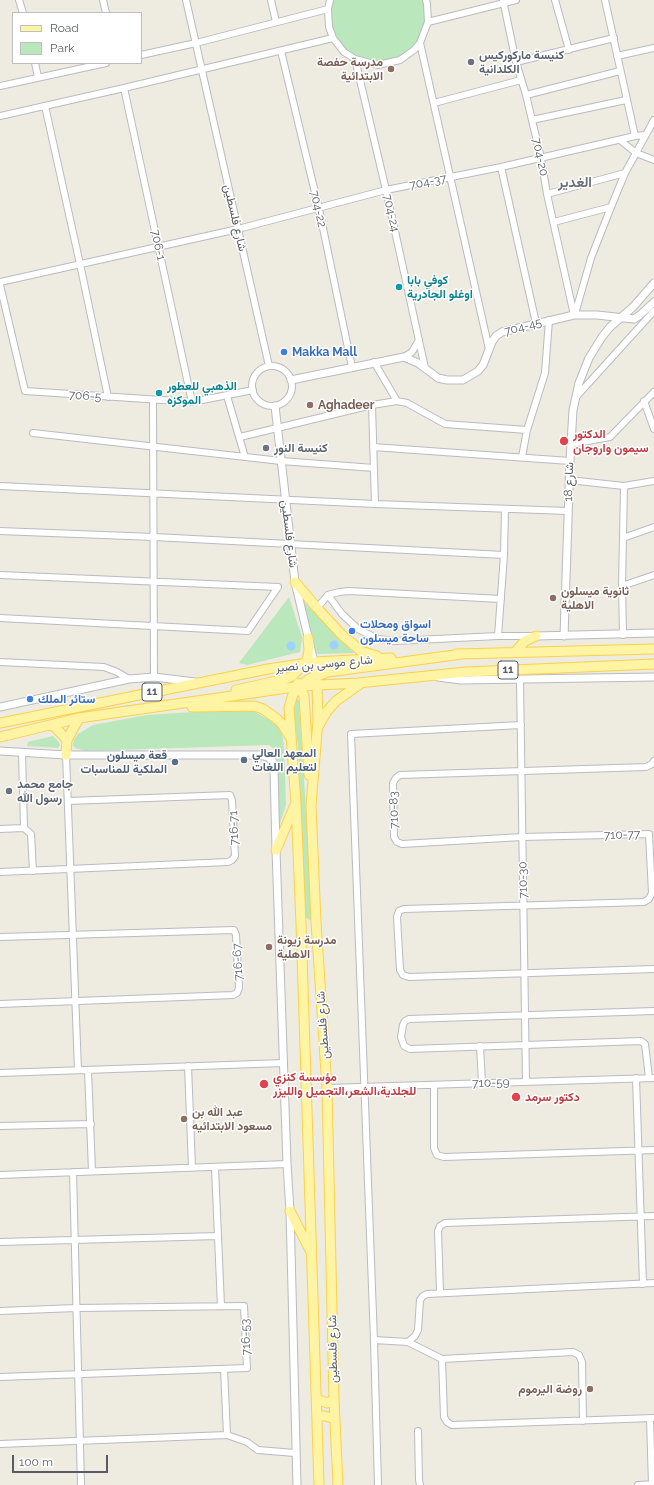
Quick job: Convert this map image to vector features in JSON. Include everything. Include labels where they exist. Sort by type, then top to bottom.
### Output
[{"type":"main road","points":[[295,582],[317,608],[353,645],[361,651],[386,658]]},
{"type":"main road","points":[[515,652],[525,641],[536,636]]},
{"type":"main road","points":[[152,708],[286,680],[304,664],[308,656],[308,638]]},
{"type":"main road","name":"شارع موسى بن نصير","points":[[0,724],[201,682],[314,662],[462,654],[654,649]]},
{"type":"main road","points":[[316,681],[328,672],[462,654]]},
{"type":"main road","name":"شارع فلسطين","points":[[314,662],[318,728],[311,806],[316,922],[327,1088],[334,1400],[338,1485]]},
{"type":"main road","name":"شارع موسى بن نصير","points":[[0,737],[80,718],[300,686],[316,681],[362,683],[466,672],[654,664]]},
{"type":"main road","points":[[268,669],[281,671],[292,676],[300,686],[304,696],[311,806]]},
{"type":"main road","points":[[318,728],[323,716],[336,701],[352,688],[362,683]]},
{"type":"main road","name":"شارع فلسطين","points":[[300,686],[290,700],[289,708],[302,923],[320,1485]]},
{"type":"main road","points":[[152,708],[254,706],[263,709],[277,719],[292,740]]},
{"type":"main road","points":[[66,755],[67,740],[80,718]]},
{"type":"main road","points":[[50,725],[56,728],[67,740]]},
{"type":"main road","points":[[276,850],[296,804]]},
{"type":"main road","points":[[302,923],[316,922]]},
{"type":"main road","points":[[290,1211],[298,1230],[312,1254]]},
{"type":"main road","points":[[317,1399],[327,1403],[334,1400]]},
{"type":"main road","points":[[317,1419],[320,1416],[325,1416],[335,1419]]},
{"type":"street","points":[[20,0],[23,12]]},
{"type":"street","points":[[103,0],[106,12]]},
{"type":"street","points":[[186,0],[196,43]]},
{"type":"street","points":[[271,0],[276,22]]},
{"type":"street","points":[[330,0],[328,9],[329,27],[334,38],[344,52],[355,59],[378,65],[400,60],[414,50],[420,43],[428,22],[426,0]]},
{"type":"street","points":[[428,22],[503,2],[516,0]]},
{"type":"street","points":[[555,0],[569,50]]},
{"type":"street","points":[[605,0],[634,136]]},
{"type":"street","name":"704-20","points":[[503,2],[516,62],[526,94],[541,158],[547,194],[574,315]]},
{"type":"street","points":[[142,55],[196,43],[328,9]]},
{"type":"street","points":[[0,116],[334,38]]},
{"type":"street","points":[[516,62],[614,38]]},
{"type":"street","name":"شارع فلسطين","points":[[196,43],[269,366]]},
{"type":"street","points":[[420,43],[489,349]]},
{"type":"street","points":[[617,56],[654,48]]},
{"type":"street","name":"704-22","points":[[281,51],[319,209],[352,367]]},
{"type":"street","name":"704-24","points":[[355,59],[386,190],[425,368]]},
{"type":"street","points":[[35,64],[38,77]]},
{"type":"street","points":[[0,86],[101,64]]},
{"type":"street","points":[[526,94],[620,71]]},
{"type":"street","points":[[434,103],[521,80]]},
{"type":"street","name":"706-1","points":[[124,88],[192,402]]},
{"type":"street","points":[[532,120],[626,100]]},
{"type":"street","points":[[45,106],[108,397]]},
{"type":"street","points":[[574,315],[590,258],[625,174],[654,120]]},
{"type":"street","name":"704-37","points":[[0,283],[238,229],[319,209],[386,190],[501,168],[634,136],[645,135]]},
{"type":"street","points":[[620,140],[636,153],[654,160]]},
{"type":"street","points":[[501,168],[536,323]]},
{"type":"street","points":[[547,194],[625,174]]},
{"type":"street","points":[[554,222],[611,207]]},
{"type":"street","name":"706-5","points":[[0,283],[25,391],[192,402],[253,390]]},
{"type":"street","name":"شارع 18","points":[[564,636],[569,480],[575,398],[589,358],[602,337],[636,304],[654,283]]},
{"type":"street","points":[[620,318],[636,318],[654,302]]},
{"type":"street","points":[[575,398],[654,311]]},
{"type":"street","name":"704-45","points":[[404,357],[418,363],[438,378],[446,380],[463,380],[478,371],[483,365],[496,336],[502,332],[574,315],[597,315],[620,318]]},
{"type":"street","points":[[522,457],[527,430],[545,373],[549,320]]},
{"type":"street","points":[[292,380],[404,357],[412,352],[419,340]]},
{"type":"street","points":[[374,362],[397,401]]},
{"type":"street","points":[[269,366],[281,368],[286,371],[292,380],[293,387],[291,395],[286,401],[275,406],[265,405],[260,401],[255,396],[252,385],[256,374],[260,370],[269,366]]},
{"type":"street","points":[[571,444],[610,437],[654,392]]},
{"type":"street","points":[[227,396],[245,457]]},
{"type":"street","points":[[153,400],[154,678]]},
{"type":"street","points":[[240,437],[372,405],[397,401],[407,403],[445,424],[527,430]]},
{"type":"street","points":[[644,401],[654,429]]},
{"type":"street","points":[[372,405],[375,504]]},
{"type":"street","name":"شارع فلسطين","points":[[275,406],[295,582],[314,662]]},
{"type":"street","points":[[33,434],[281,461],[374,468]]},
{"type":"street","points":[[373,447],[570,461]]},
{"type":"street","points":[[569,480],[624,486],[654,481]]},
{"type":"street","points":[[0,486],[375,504],[568,511]]},
{"type":"street","points":[[623,634],[622,586],[624,486]]},
{"type":"street","points":[[498,636],[504,555],[505,509]]},
{"type":"street","points":[[623,538],[654,527]]},
{"type":"street","points":[[0,531],[154,537],[504,555]]},
{"type":"street","points":[[0,575],[278,587],[248,631],[0,618]]},
{"type":"street","points":[[622,586],[654,575]]},
{"type":"street","points":[[317,608],[328,595],[349,591],[501,599]]},
{"type":"street","points":[[328,595],[342,614],[358,629],[378,639],[395,641],[498,636],[564,636],[654,633]]},
{"type":"street","points":[[0,662],[104,667],[129,679]]},
{"type":"street","points":[[430,676],[461,680],[654,677]]},
{"type":"street","points":[[0,707],[129,679],[154,678],[201,682]]},
{"type":"street","name":"710-30","points":[[520,679],[526,1082]]},
{"type":"street","points":[[378,1485],[374,1340],[363,1087],[351,734],[521,725]]},
{"type":"street","points":[[0,751],[66,755],[259,755],[268,757],[272,762],[274,769],[287,1164],[290,1211],[297,1485]]},
{"type":"street","points":[[22,752],[24,828]]},
{"type":"street","points":[[66,755],[78,1070]]},
{"type":"street","points":[[521,770],[646,766],[652,764],[654,761]]},
{"type":"street","name":"710-83","points":[[521,770],[400,775],[393,783],[394,837],[397,842],[402,844],[522,838]]},
{"type":"street","name":"716-71","points":[[68,801],[230,795],[232,800],[235,856],[228,862],[70,870]]},
{"type":"street","points":[[0,829],[24,828],[31,834],[33,871]]},
{"type":"street","name":"710-77","points":[[522,838],[652,834],[652,893],[649,899],[644,902],[404,909],[399,911],[397,917],[400,970],[403,976],[409,978],[525,973]]},
{"type":"street","points":[[0,872],[70,870]]},
{"type":"street","name":"716-67","points":[[73,935],[234,930],[236,935],[239,988],[233,995],[75,1000]]},
{"type":"street","points":[[0,938],[73,935]]},
{"type":"street","points":[[525,973],[654,969]]},
{"type":"street","points":[[0,1004],[75,1000]]},
{"type":"street","points":[[651,1078],[647,1050],[645,1044],[641,1041],[410,1049],[406,1048],[402,1043],[402,1029],[405,1021],[408,1019],[654,1011]]},
{"type":"street","points":[[480,1046],[482,1083]]},
{"type":"street","points":[[0,1073],[284,1063]]},
{"type":"street","points":[[188,1066],[192,1168]]},
{"type":"street","points":[[88,1070],[92,1172]]},
{"type":"street","points":[[636,1078],[643,1284]]},
{"type":"street","name":"710-59","points":[[327,1088],[651,1078]]},
{"type":"street","points":[[434,1085],[434,1148],[437,1155],[444,1157],[654,1150]]},
{"type":"street","points":[[0,1126],[91,1124]]},
{"type":"street","points":[[0,1175],[287,1164]]},
{"type":"street","points":[[215,1167],[221,1306]]},
{"type":"street","points":[[73,1172],[81,1485]]},
{"type":"street","points":[[440,1292],[438,1231],[440,1226],[445,1223],[654,1216]]},
{"type":"street","points":[[0,1242],[218,1236]]},
{"type":"street","points":[[408,1342],[415,1336],[418,1330],[420,1300],[427,1294],[440,1292],[654,1284]]},
{"type":"street","name":"716-53","points":[[0,1311],[76,1308],[244,1306],[247,1368],[0,1377]]},
{"type":"street","points":[[374,1340],[408,1342],[442,1359],[573,1352],[579,1355],[582,1362],[583,1421]]},
{"type":"street","points":[[442,1359],[444,1417],[447,1422],[452,1425],[652,1418],[652,1485],[638,1485]]},
{"type":"street","points":[[224,1369],[227,1435]]},
{"type":"street","points":[[418,1431],[418,1480],[420,1485]]},
{"type":"street","points":[[0,1444],[227,1435],[247,1442],[258,1450],[295,1453]]},
{"type":"green space","points":[[330,0],[425,0],[427,22],[419,42],[399,60],[378,64],[355,59],[345,52],[329,27]]},
{"type":"green space","points":[[289,597],[302,637],[300,652],[247,665],[239,663]]},
{"type":"green space","points":[[304,602],[354,653],[317,654]]},
{"type":"green space","points":[[297,698],[299,701],[313,920],[305,917],[298,745],[293,715]]},
{"type":"green space","points":[[223,710],[253,711],[271,721],[278,727],[282,734],[284,746],[286,805],[280,823],[277,755],[273,748],[269,745],[86,751],[75,748],[73,745],[78,734],[93,725],[147,715]]},
{"type":"green space","points":[[53,736],[59,742],[60,745],[58,748],[27,746],[28,742]]},
{"type":"water","points":[[334,640],[339,645],[334,650],[329,645]]},
{"type":"water","points":[[291,641],[296,646],[291,651],[286,646]]},
{"type":"place","name":"كنيسة ماركوركيس الكلدانية","points":[[471,62]]},
{"type":"place","name":"مدرسة حفصة الابتدائية","points":[[391,69]]},
{"type":"place","name":"كوفي بابا اوغلو الجادرية","points":[[399,287]]},
{"type":"place","name":"Makka Mall","points":[[284,352]]},
{"type":"place","name":"الذهبي للعطور الموكزه","points":[[159,393]]},
{"type":"place","name":"Aghadeer","points":[[310,405]]},
{"type":"place","name":"الدكتور سيمون واروجان","points":[[564,441]]},
{"type":"place","name":"كنيسة النور","points":[[266,448]]},
{"type":"place","name":"ثانوية ميسلون الاهلية","points":[[553,598]]},
{"type":"place","name":"اسواق ومحلات ساحة ميسلون","points":[[352,631]]},
{"type":"place","name":"ستائر الملك","points":[[30,699]]},
{"type":"place","name":"المعهد العالي لتعليم اللغات","points":[[244,760]]},
{"type":"place","name":"قعة ميسلون الملكية للمناسبات","points":[[175,762]]},
{"type":"place","name":"جامع محمد رسول الله","points":[[9,791]]},
{"type":"place","name":"مدرسة زيونة الاهلية","points":[[269,947]]},
{"type":"place","name":"مؤسسة كنزي للجلدية،الشعر،التجميل والليزر","points":[[264,1084]]},
{"type":"place","name":"دكتور سرمد","points":[[516,1097]]},
{"type":"place","name":"عبد الله بن مسعود الابتدائيه","points":[[184,1119]]},
{"type":"place","name":"روضة اليرموم","points":[[590,1389]]},
{"type":"district","name":"الغدير","points":[[575,183]]}]
